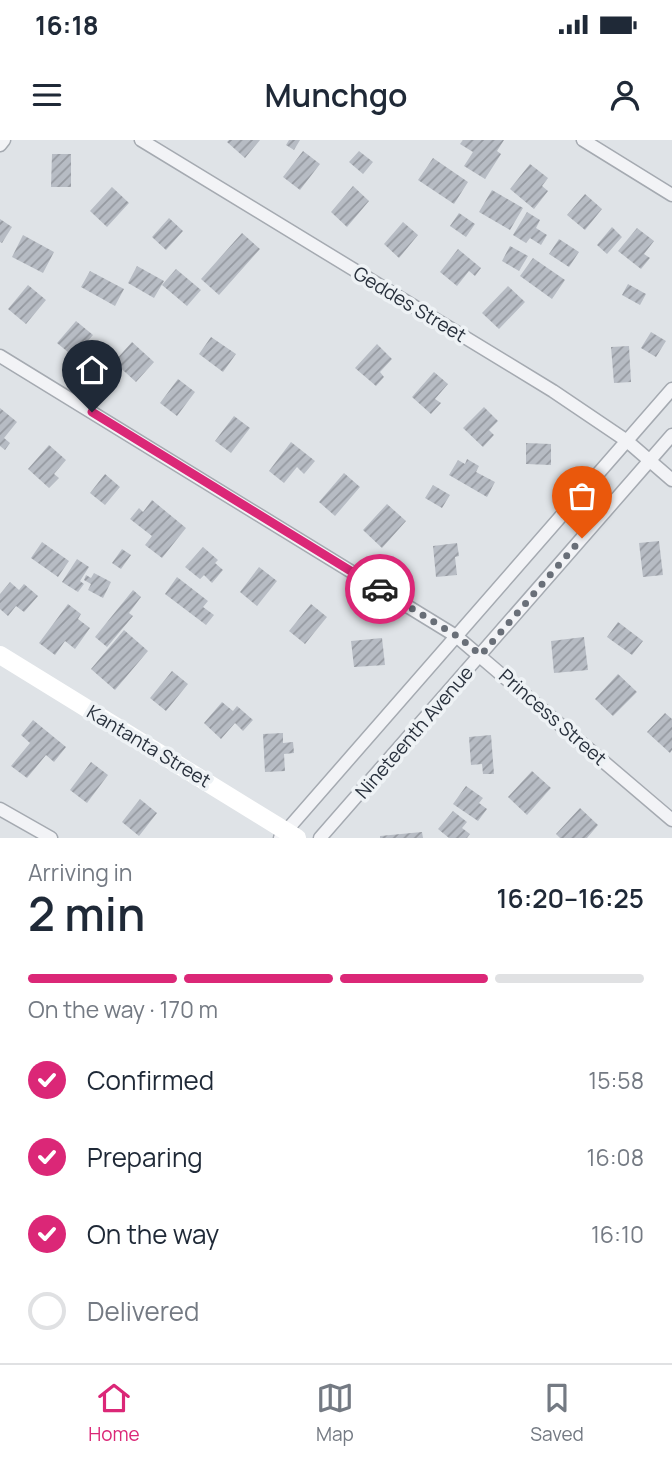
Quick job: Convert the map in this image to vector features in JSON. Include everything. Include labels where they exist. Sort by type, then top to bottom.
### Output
[{"type":"street","points":[[0,145],[4,140]]},
{"type":"street","name":"Geddes Street","points":[[141,140],[517,369],[627,441],[672,480]]},
{"type":"street","points":[[583,140],[672,195]]},
{"type":"street","name":"Princess Street","points":[[0,356],[457,636],[672,820]]},
{"type":"street","points":[[288,835],[672,389]]},
{"type":"street","name":"Nineteenth Avenue","points":[[320,838],[672,435]]},
{"type":"street","name":"Kantanta Street","points":[[0,655],[288,835]]},
{"type":"street","points":[[0,809],[51,838]]},
{"type":"building","points":[[260,140],[245,158],[227,142]]},
{"type":"building","points":[[289,140],[300,140],[294,150],[286,145]]},
{"type":"building","points":[[463,140],[504,140],[497,151],[501,154],[485,179],[464,166],[473,152],[460,144]]},
{"type":"building","points":[[303,151],[320,164],[300,190],[283,177]]},
{"type":"building","points":[[359,151],[373,162],[363,174],[349,162]]},
{"type":"building","points":[[52,154],[71,154],[71,187],[51,187]]},
{"type":"building","points":[[433,158],[468,182],[454,204],[418,180]]},
{"type":"building","points":[[530,164],[548,178],[542,186],[548,191],[534,209],[510,189]]},
{"type":"building","points":[[353,186],[369,201],[347,227],[331,212]]},
{"type":"building","points":[[112,187],[129,203],[107,227],[90,211]]},
{"type":"building","points":[[492,190],[523,208],[510,230],[479,212]]},
{"type":"building","points":[[585,194],[602,209],[585,230],[567,215]]},
{"type":"building","points":[[527,212],[540,220],[536,228],[547,235],[541,245],[530,238],[526,243],[513,235]]},
{"type":"building","points":[[459,213],[475,224],[466,237],[450,226]]},
{"type":"building","points":[[169,218],[183,231],[166,250],[152,237]]},
{"type":"building","points":[[0,219],[12,227],[2,243],[0,242]]},
{"type":"building","points":[[403,222],[418,235],[399,258],[384,244]]},
{"type":"building","points":[[612,227],[622,237],[607,254],[597,245]]},
{"type":"building","points":[[637,228],[654,241],[644,254],[650,258],[641,269],[618,251]]},
{"type":"building","points":[[242,233],[260,249],[219,295],[201,279]]},
{"type":"building","points":[[23,235],[54,252],[43,273],[12,257]]},
{"type":"building","points":[[559,239],[579,252],[569,267],[549,254]]},
{"type":"building","points":[[510,246],[528,256],[519,271],[502,261]]},
{"type":"building","points":[[458,249],[481,268],[475,276],[469,271],[457,286],[440,272]]},
{"type":"building","points":[[533,258],[565,280],[552,299],[520,276]]},
{"type":"building","points":[[137,266],[164,281],[154,298],[128,283]]},
{"type":"building","points":[[176,269],[201,290],[187,306],[162,285]]},
{"type":"building","points":[[90,271],[124,289],[115,306],[81,287]]},
{"type":"building","points":[[628,284],[646,294],[640,305],[622,295]]},
{"type":"building","points":[[28,285],[46,300],[26,324],[8,309]]},
{"type":"building","points":[[508,286],[525,302],[499,329],[482,313]]},
{"type":"building","points":[[76,321],[93,335],[74,357],[57,343]]},
{"type":"building","points":[[651,332],[666,341],[656,357],[641,348]]},
{"type":"building","points":[[211,337],[236,354],[223,372],[199,354]]},
{"type":"building","points":[[132,342],[154,362],[136,382],[114,362]]},
{"type":"building","points":[[377,344],[392,359],[380,372],[384,377],[376,386],[355,368]]},
{"type":"building","points":[[629,346],[631,382],[614,383],[611,347]]},
{"type":"building","points":[[434,372],[448,384],[435,399],[441,403],[431,414],[412,397]]},
{"type":"building","points":[[178,379],[195,392],[177,416],[160,403]]},
{"type":"building","points":[[484,407],[498,421],[489,430],[494,435],[483,447],[463,428]]},
{"type":"building","points":[[0,408],[17,422],[4,438],[10,443],[5,450],[0,446]]},
{"type":"building","points":[[234,416],[250,428],[231,453],[215,441]]},
{"type":"building","points":[[291,442],[315,461],[304,474],[297,467],[284,483],[269,471]]},
{"type":"building","points":[[526,443],[551,444],[551,465],[526,464]]},
{"type":"building","points":[[49,445],[66,460],[54,474],[59,478],[49,488],[28,469]]},
{"type":"building","points":[[467,459],[479,466],[476,472],[495,482],[487,497],[449,475],[458,460],[465,464]]},
{"type":"building","points":[[344,473],[360,487],[335,516],[319,502]]},
{"type":"building","points":[[105,474],[120,487],[105,505],[90,493]]},
{"type":"building","points":[[433,485],[450,495],[442,508],[425,498]]},
{"type":"building","points":[[152,500],[186,528],[162,558],[145,545],[152,536],[130,519],[139,508],[143,512]]},
{"type":"building","points":[[387,504],[406,521],[382,548],[363,530]]},
{"type":"building","points":[[659,541],[663,575],[643,577],[639,543]]},
{"type":"building","points":[[42,542],[69,561],[58,577],[31,558]]},
{"type":"building","points":[[457,543],[457,575],[436,577],[433,546]]},
{"type":"building","points":[[203,547],[218,560],[215,563],[223,570],[212,583],[204,575],[200,579],[185,567]]},
{"type":"building","points":[[122,549],[131,555],[121,569],[112,563]]},
{"type":"building","points":[[77,559],[89,567],[80,581],[84,584],[78,592],[62,582]]},
{"type":"building","points":[[259,567],[277,581],[257,606],[240,592]]},
{"type":"building","points":[[94,573],[111,582],[103,598],[88,590],[91,584],[84,580],[86,575],[91,578]]},
{"type":"building","points":[[177,577],[208,601],[203,607],[214,615],[206,625],[165,594]]},
{"type":"building","points":[[10,582],[19,590],[24,584],[38,596],[24,612],[16,606],[8,616],[0,609],[0,594]]},
{"type":"building","points":[[133,590],[141,597],[129,613],[133,616],[107,647],[95,637]]},
{"type":"building","points":[[68,604],[81,614],[78,619],[90,628],[75,649],[65,641],[55,655],[39,643]]},
{"type":"building","points":[[311,604],[327,617],[305,644],[289,631]]},
{"type":"building","points":[[618,622],[643,641],[632,655],[607,637]]},
{"type":"building","points":[[124,630],[148,651],[115,690],[91,669]]},
{"type":"building","points":[[584,637],[588,670],[554,673],[551,641]]},
{"type":"building","points":[[382,638],[385,665],[354,667],[351,641]]},
{"type":"building","points":[[172,671],[188,684],[166,711],[150,698]]},
{"type":"building","points":[[618,674],[637,692],[613,716],[595,699]]},
{"type":"building","points":[[222,702],[233,711],[237,706],[253,720],[243,731],[235,723],[221,739],[204,723]]},
{"type":"building","points":[[665,713],[672,719],[670,753],[647,732]]},
{"type":"building","points":[[33,720],[66,747],[54,762],[46,755],[27,778],[11,766],[30,743],[21,735]]},
{"type":"building","points":[[283,733],[283,743],[293,742],[294,753],[284,754],[285,771],[265,772],[263,734]]},
{"type":"building","points":[[491,735],[494,774],[483,774],[482,764],[471,765],[469,737]]},
{"type":"building","points":[[91,762],[108,775],[87,803],[70,790]]},
{"type":"building","points":[[532,771],[551,788],[527,815],[508,797]]},
{"type":"building","points":[[466,786],[483,798],[479,803],[487,809],[478,821],[453,804]]},
{"type":"building","points":[[140,799],[157,813],[139,836],[122,822]]},
{"type":"building","points":[[580,808],[598,825],[587,838],[560,838],[556,834]]},
{"type":"building","points":[[453,811],[467,822],[462,828],[470,834],[467,838],[449,838],[438,829]]},
{"type":"building","points":[[422,832],[423,838],[380,838],[380,836]]},
{"type":"way so far","points":[[380,589],[457,636],[481,655],[582,538]]},
{"type":"route","points":[[92,412],[380,589]]}]
